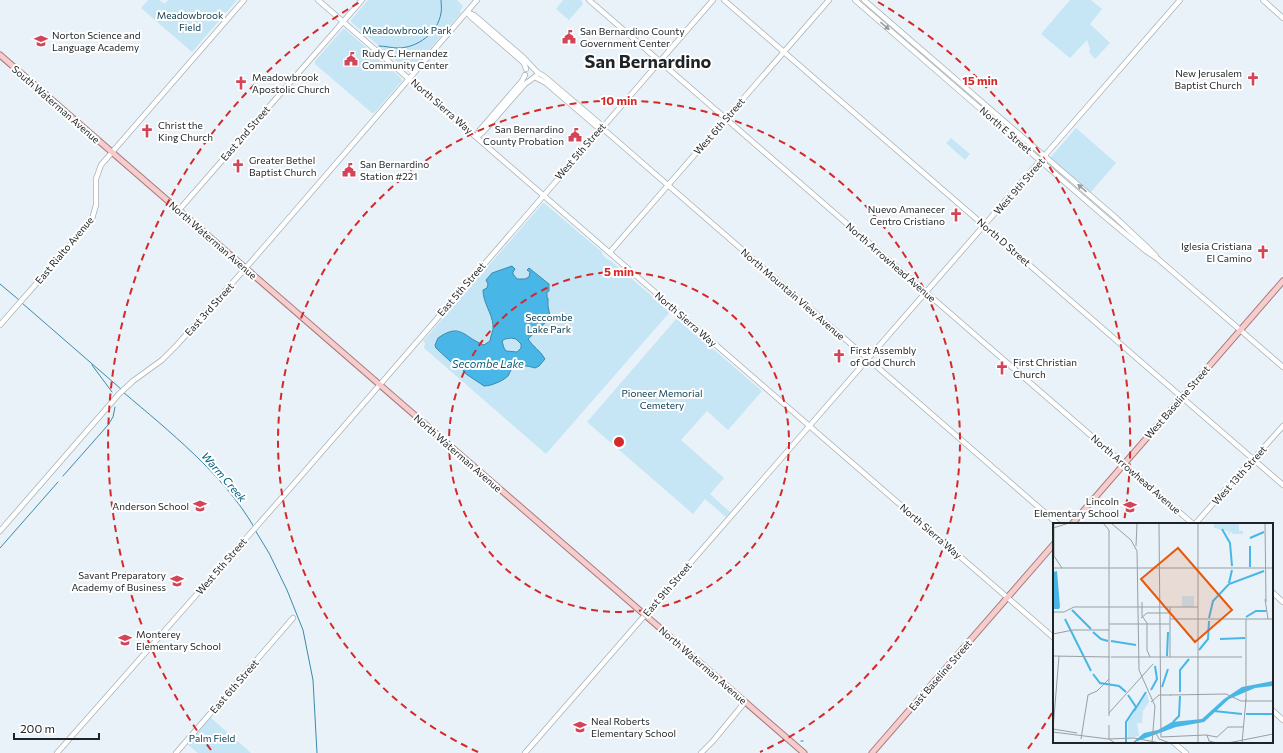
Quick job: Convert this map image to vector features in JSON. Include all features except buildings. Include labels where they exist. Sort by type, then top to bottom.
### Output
[{"type":"main road","name":"South Waterman Avenue","points":[[0,55],[112,152]]},
{"type":"main road","name":"North Waterman Avenue","points":[[112,152],[804,753]]},
{"type":"main road","name":"West Baseline Street","points":[[1073,523],[1283,281]]},
{"type":"main road","points":[[1008,598],[1053,545]]},
{"type":"main road","name":"East Baseline Street","points":[[872,753],[1008,598]]},
{"type":"street","name":"East Rialto Avenue","points":[[0,325],[92,219],[96,205],[96,183],[98,170],[102,163],[244,0]]},
{"type":"street","name":"North Sierra Way","points":[[318,0],[1053,637]]},
{"type":"street","name":"East 2nd Street","points":[[179,210],[362,0]]},
{"type":"street","name":"East 3rd Street","points":[[0,531],[119,394],[169,354],[478,0]]},
{"type":"street","name":"West 5th Street","points":[[543,194],[712,0]]},
{"type":"street","name":"North D Street","points":[[724,0],[1283,485]]},
{"type":"street","name":"West 6th Street","points":[[610,252],[829,0]]},
{"type":"street","name":"North E Street","points":[[855,0],[1107,219],[1158,259]]},
{"type":"street","name":"North E Street","points":[[864,0],[1131,231],[1158,259],[1283,367]]},
{"type":"street","name":"West 9th Street","points":[[810,426],[1180,0]]},
{"type":"street","points":[[1263,0],[1283,18]]},
{"type":"street","name":"North Arrowhead Avenue","points":[[592,1],[725,119],[1193,523]]},
{"type":"street","points":[[467,12],[474,15],[518,53],[529,68],[535,69],[534,76],[525,84],[484,132],[477,137]]},
{"type":"street","points":[[477,137],[479,131],[522,81],[529,68]]},
{"type":"street","points":[[525,75],[527,78],[534,76]]},
{"type":"street","name":"North Mountain View Avenue","points":[[534,76],[545,77],[599,123],[601,127],[1057,523]]},
{"type":"street","name":"East 5th Street","points":[[380,384],[543,194]]},
{"type":"street","name":"West 5th Street","points":[[57,753],[380,384]]},
{"type":"street","name":"East 9th Street","points":[[525,753],[810,426]]},
{"type":"street","name":"West 13th Street","points":[[1195,523],[1283,426]]},
{"type":"street","points":[[1273,593],[1283,602]]},
{"type":"street","name":"East 6th Street","points":[[176,753],[293,618]]},
{"type":"street","points":[[701,753],[713,741],[745,702]]},
{"type":"street","points":[[1273,711],[1283,720]]},
{"type":"street","points":[[1174,743],[1186,753]]},
{"type":"green space","name":"Meadowbrook Field","points":[[148,0],[159,0],[165,4],[168,0],[237,0],[192,52],[141,8]]},
{"type":"green space","name":"Meadowbrook Park","points":[[368,0],[457,0],[463,6],[460,11],[461,13],[409,72],[351,22],[351,20]]},
{"type":"green space","points":[[563,0],[581,0],[583,4],[569,20],[556,9]]},
{"type":"green space","points":[[1070,0],[1091,0],[1102,9],[1090,24],[1110,43],[1095,59],[1089,52],[1090,49],[1087,40],[1070,58],[1041,34]]},
{"type":"green space","points":[[343,29],[345,29],[401,78],[402,81],[374,113],[372,113],[315,64],[315,61]]},
{"type":"green space","points":[[1076,128],[1116,163],[1090,193],[1050,158]]},
{"type":"green space","points":[[951,138],[970,154],[965,160],[946,143]]},
{"type":"green space","name":"Seccombe Lake Park","points":[[543,203],[602,252],[605,258],[611,261],[668,310],[669,313],[546,454],[424,348],[425,343],[423,341]]},
{"type":"green space","name":"Pioneer Memorial Cemetery","points":[[677,318],[762,391],[728,430],[707,411],[681,440],[724,478],[710,494],[730,512],[726,517],[705,499],[693,514],[587,422]]},
{"type":"green space","name":"Palm Field","points":[[210,717],[251,753],[198,753],[187,744]]},
{"type":"water","name":"Secombe Lake","points":[[512,266],[515,269],[513,274],[517,279],[525,279],[529,277],[530,272],[527,270],[529,268],[549,284],[547,298],[550,316],[547,321],[528,339],[545,359],[539,366],[535,368],[517,366],[511,370],[508,376],[503,380],[484,386],[466,374],[459,365],[451,362],[436,348],[435,345],[438,338],[452,331],[462,332],[484,345],[490,341],[493,325],[484,299],[483,290],[487,288],[488,284],[486,280],[492,273]],"holes":[[[511,338],[516,339],[521,344],[521,348],[517,352],[506,351],[502,341]]]},
{"type":"waterway","points":[[379,46],[396,48],[405,47],[426,38],[436,27],[439,20],[441,0]]},
{"type":"waterway","name":"Warm Creek","points":[[0,284],[19,300]]},
{"type":"waterway","name":"Warm Creek","points":[[22,303],[121,389]]},
{"type":"waterway","points":[[92,365],[112,392]]},
{"type":"waterway","name":"Warm Creek","points":[[123,392],[194,454],[211,471],[227,489],[254,527]]},
{"type":"waterway","points":[[63,476],[108,425],[113,417],[115,407]]},
{"type":"waterway","points":[[0,548],[58,482]]},
{"type":"waterway","name":"Warm Creek","points":[[255,530],[269,553],[287,590],[303,630],[313,680],[317,753]]},
{"type":"place","name":"San Bernardino County Government Center","points":[[569,37]]},
{"type":"place","name":"Norton Science and Language Academy","points":[[41,41]]},
{"type":"place","name":"Rudy C. Hernandez Community Center","points":[[351,59]]},
{"type":"place","name":"New Jerusalem Baptist Church","points":[[1253,79]]},
{"type":"place","name":"Meadowbrook Apostolic Church","points":[[241,83]]},
{"type":"place","name":"Christ the King Church","points":[[147,131]]},
{"type":"place","name":"San Bernardino County Probation","points":[[575,135]]},
{"type":"place","name":"Greater Bethel Baptist Church","points":[[238,166]]},
{"type":"place","name":"San Bernardino Station #221","points":[[349,170]]},
{"type":"place","name":"Nuevo Amanecer Centro Cristiano","points":[[956,215]]},
{"type":"place","name":"Iglesia Cristiana El Camino","points":[[1263,252]]},
{"type":"place","name":"First Assembly of God Church","points":[[839,356]]},
{"type":"place","name":"First Christian Church","points":[[1002,368]]},
{"type":"place","name":"Anderson School","points":[[200,506]]},
{"type":"place","name":"Lincoln Elementary School","points":[[1130,507]]},
{"type":"place","name":"Savant Preparatory Academy of Business","points":[[177,581]]},
{"type":"place","name":"Monterey Elementary School","points":[[125,640]]},
{"type":"place","name":"Neal Roberts Elementary School","points":[[580,727]]},
{"type":"district","name":"San Bernardino","points":[[648,62]]}]
